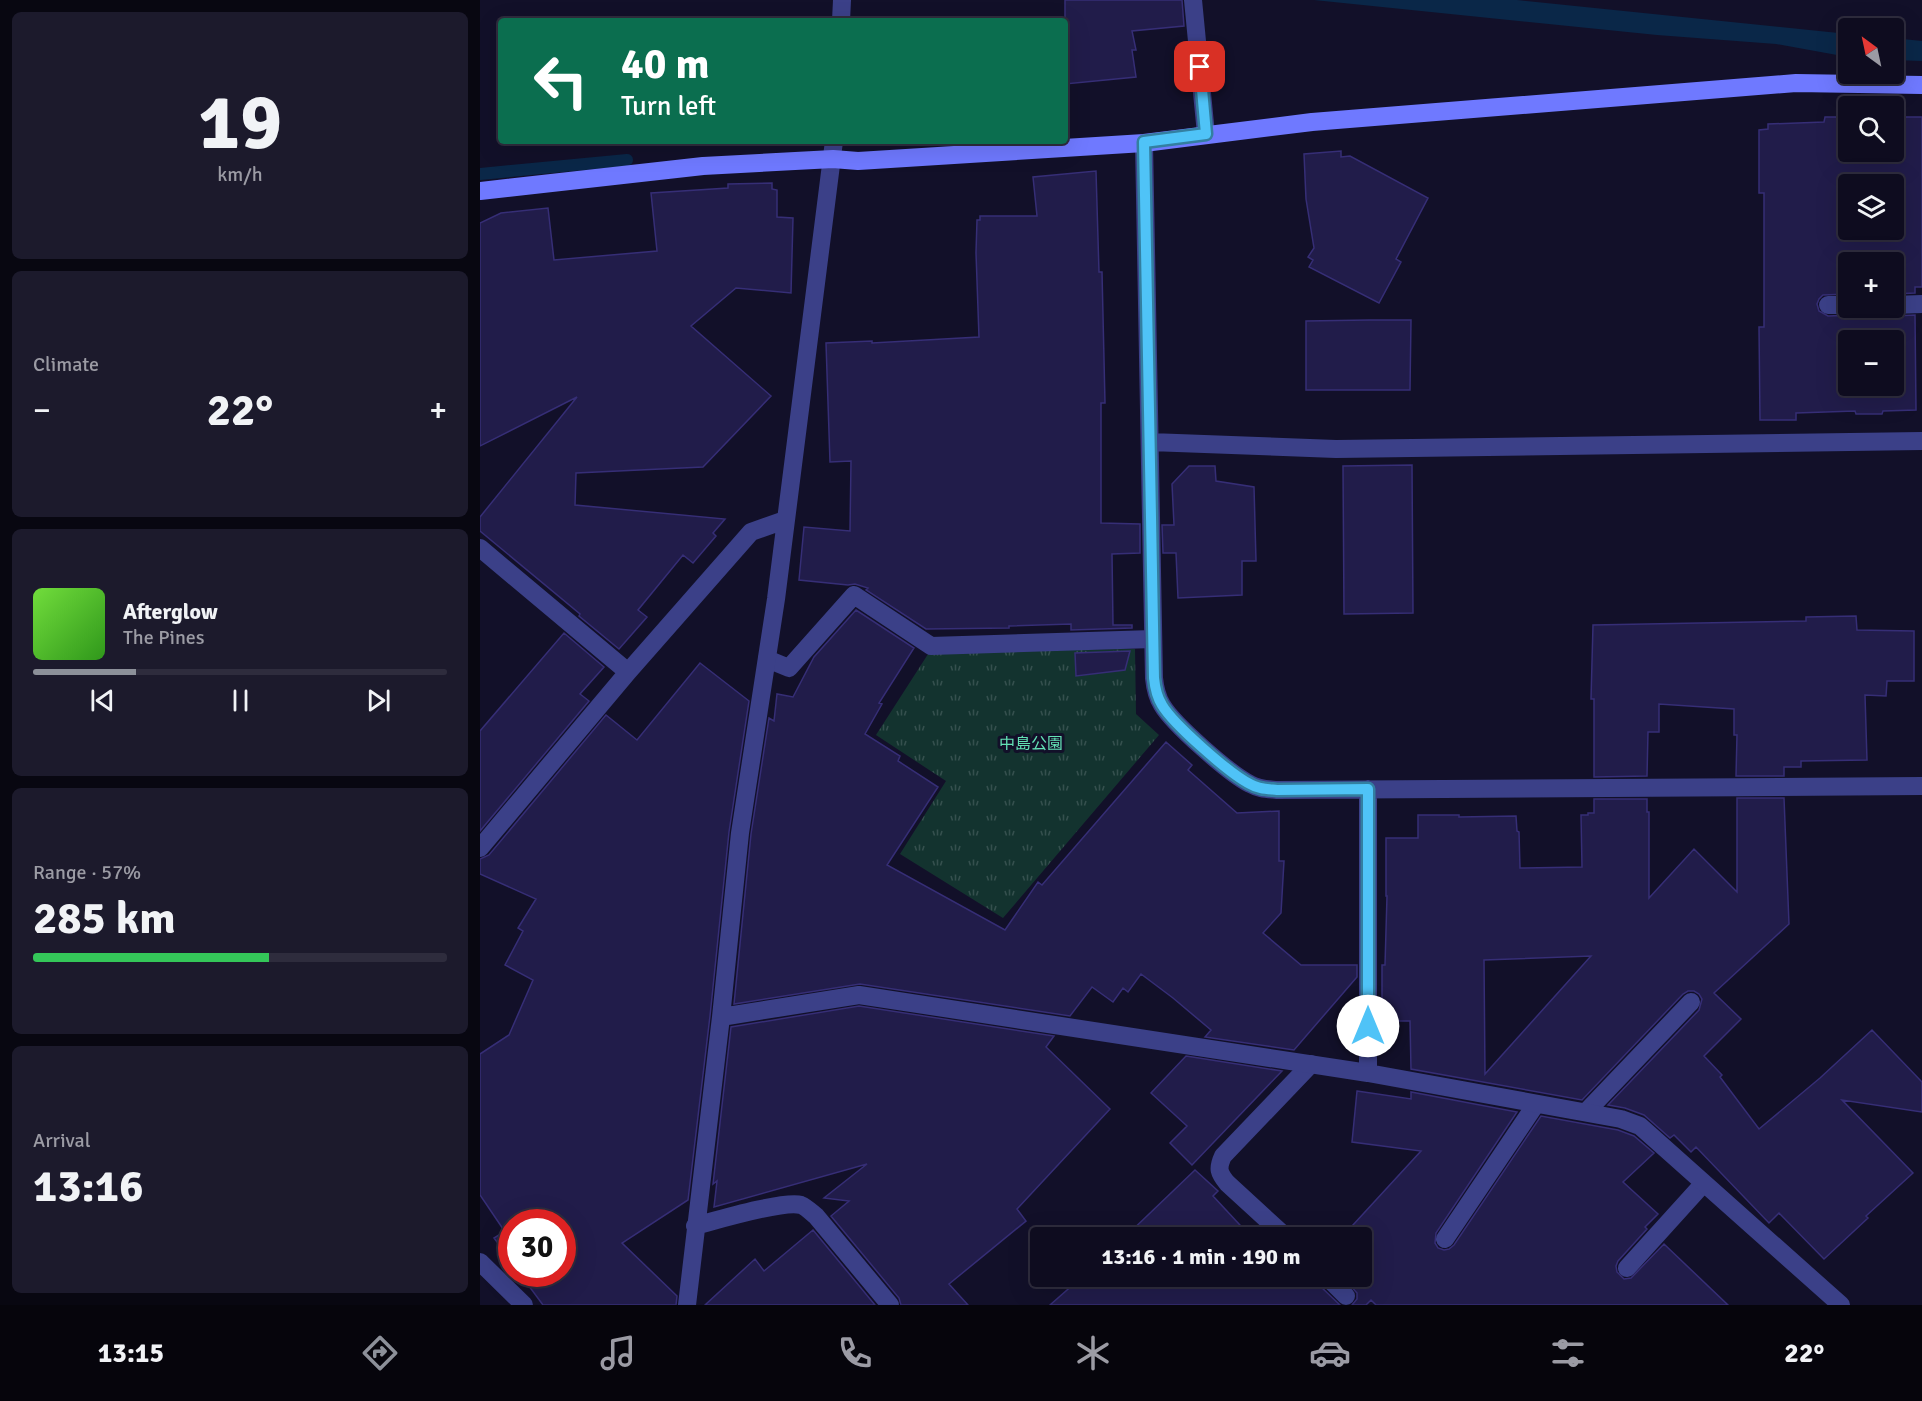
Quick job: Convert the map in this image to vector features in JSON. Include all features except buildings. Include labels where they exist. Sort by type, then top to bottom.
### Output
[{"type":"street","points":[[841,18],[842,0]]},
{"type":"street","points":[[1193,0],[1206,134]]},
{"type":"street","points":[[480,191],[833,150],[858,161],[1144,142],[1312,122],[1796,83],[1922,85]]},
{"type":"street","points":[[1144,142],[1154,678],[1161,705],[1172,718],[1237,776],[1262,789],[1922,786]]},
{"type":"street","points":[[687,1305],[740,833],[767,659],[833,150]]},
{"type":"street","points":[[1904,304],[1922,304]]},
{"type":"street","points":[[1828,305],[1838,305]]},
{"type":"street","points":[[1150,442],[1336,449],[1922,441]]},
{"type":"street","points":[[480,848],[628,672],[752,532],[785,520]]},
{"type":"street","points":[[480,548],[628,672]]},
{"type":"street","points":[[767,659],[789,668],[855,595],[931,646],[1153,639]]},
{"type":"street","points":[[1368,789],[1368,1073]]},
{"type":"street","points":[[721,1017],[859,995],[1368,1073],[1621,1119],[1640,1126],[1841,1305]]},
{"type":"street","points":[[1586,1112],[1691,1002]]},
{"type":"street","points":[[1275,1227],[1227,1183],[1218,1167],[1223,1156],[1311,1064]]},
{"type":"street","points":[[1445,1239],[1536,1104]]},
{"type":"street","points":[[1627,1268],[1703,1184]]},
{"type":"street","points":[[695,1226],[789,1204],[800,1205],[816,1216],[890,1305]]},
{"type":"street","points":[[480,1262],[524,1305]]},
{"type":"street","points":[[1337,1287],[1346,1296]]},
{"type":"green space","name":"中島公園","points":[[1135,649],[1136,714],[1159,735],[1003,918],[900,854],[946,781],[876,735],[930,651]]},
{"type":"water","points":[[1314,0],[1517,0],[1838,33],[1838,55],[1776,44],[1657,35]]},
{"type":"water","points":[[1904,39],[1922,41],[1922,61],[1904,60]]},
{"type":"waterway","points":[[480,174],[627,160]]},
{"type":"route","points":[[1200,67],[1206,134],[1144,142],[1154,678],[1161,705],[1172,718],[1237,776],[1251,785],[1262,789],[1277,790],[1368,789],[1368,1026]]}]
